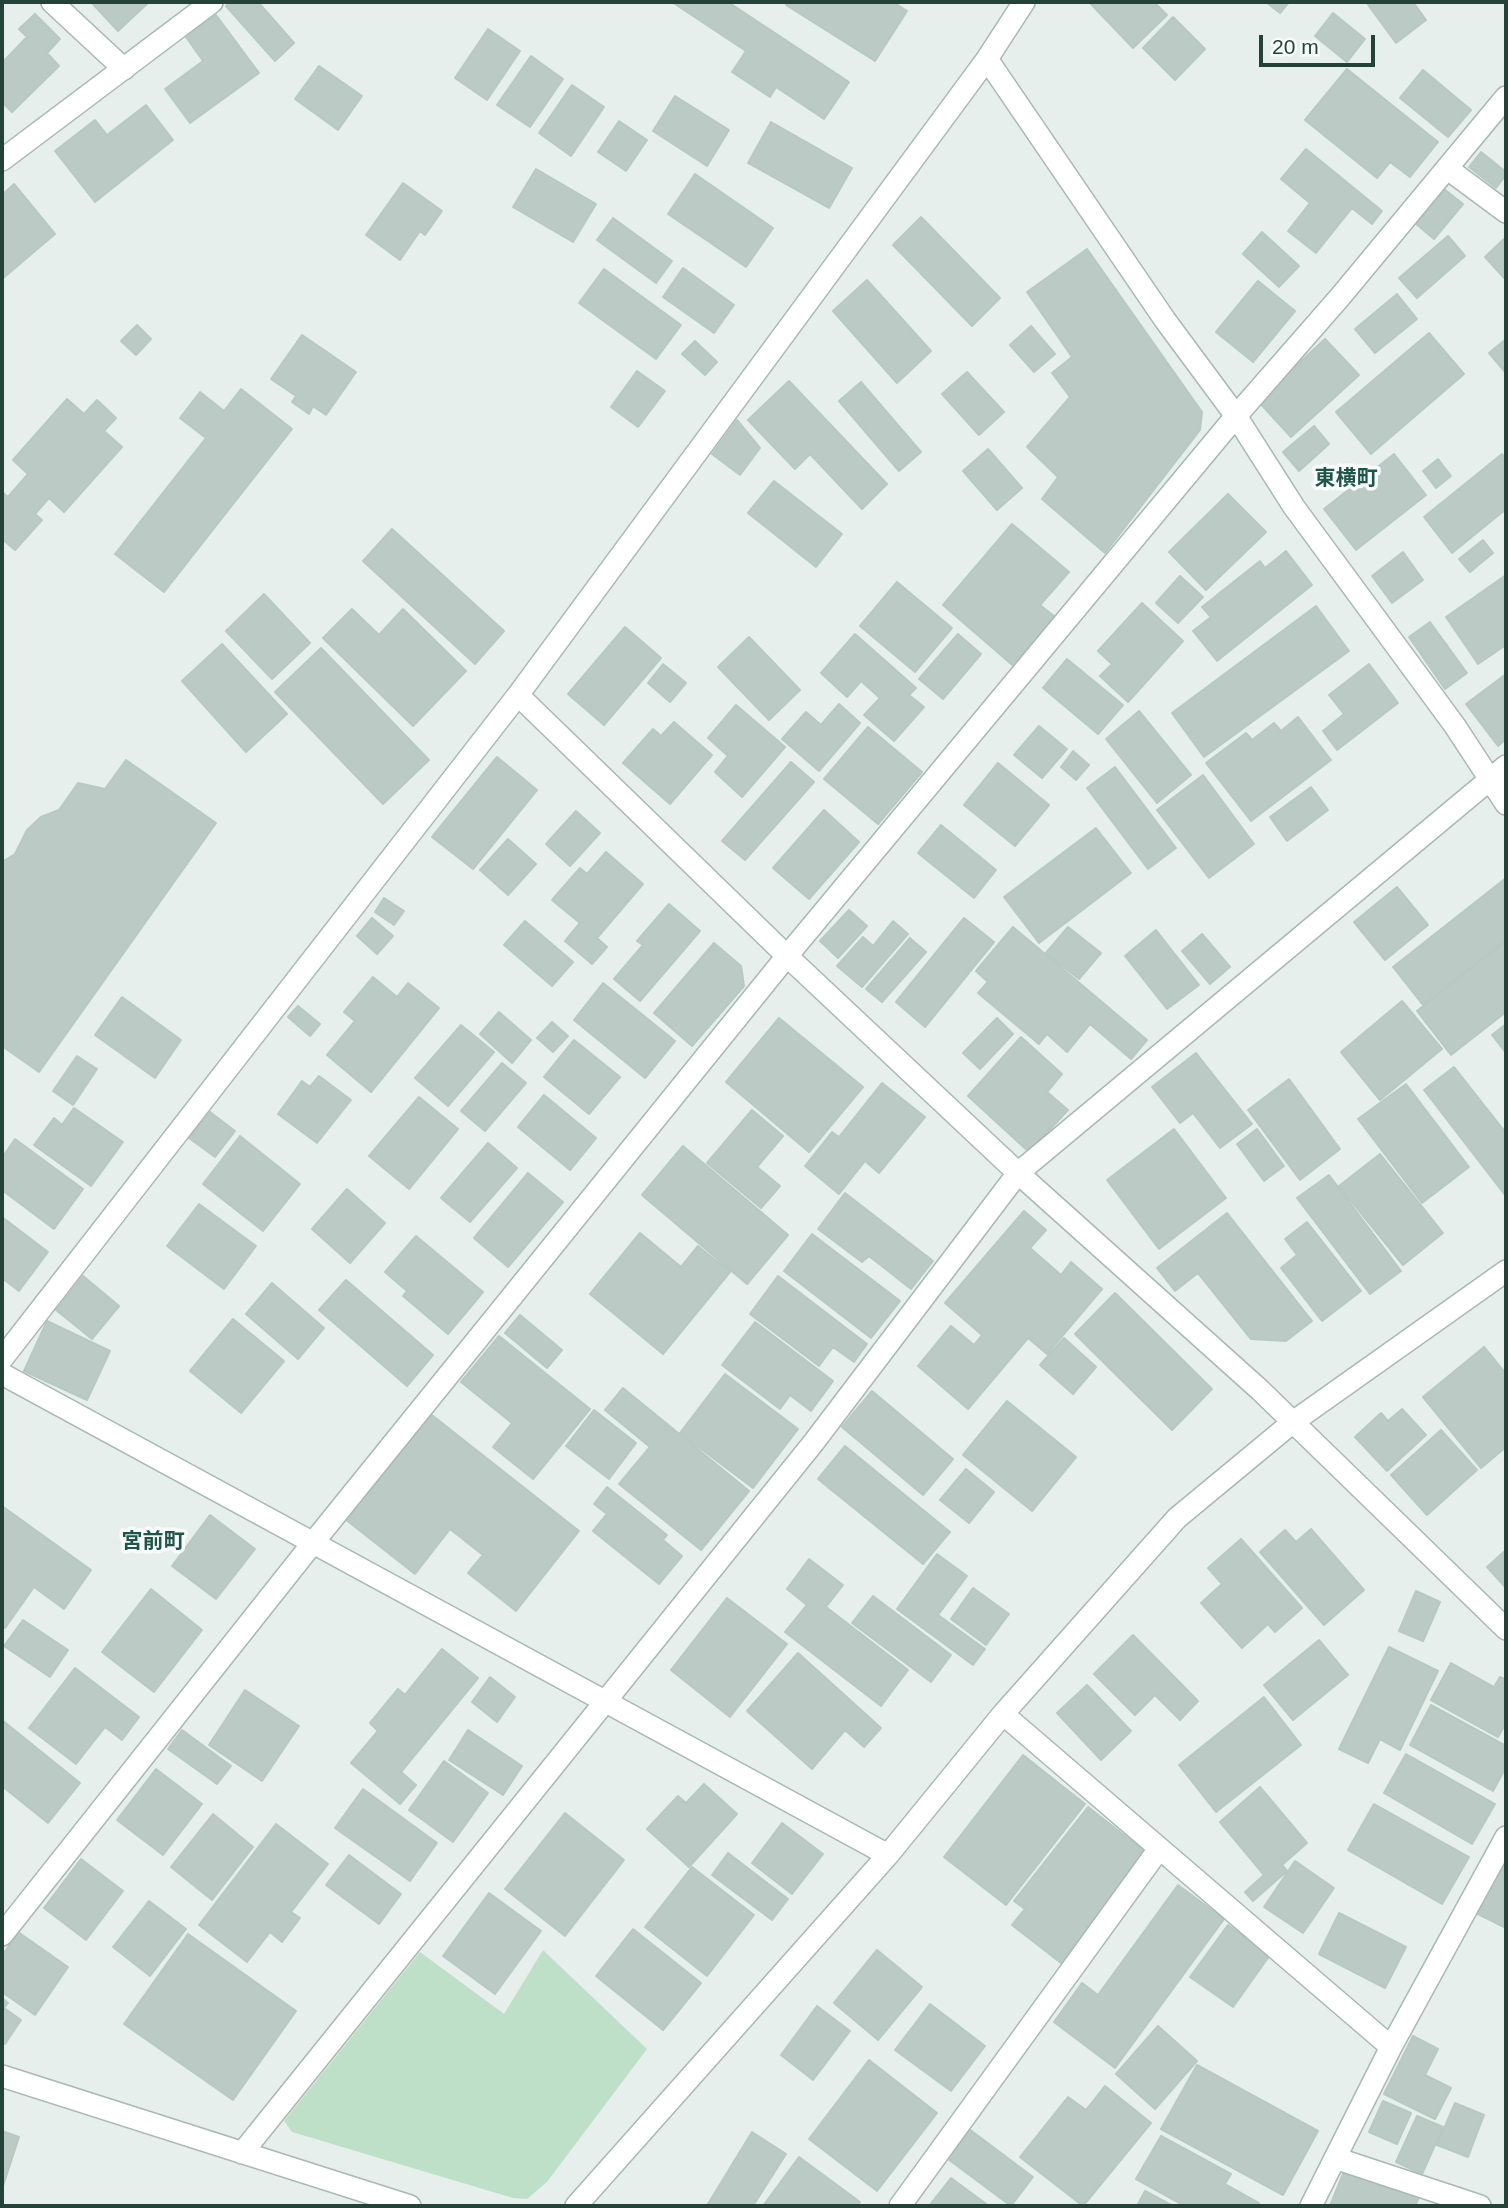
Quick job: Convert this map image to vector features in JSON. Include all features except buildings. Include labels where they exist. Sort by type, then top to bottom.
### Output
[{"type":"street","points":[[51,2],[124,69]]},
{"type":"street","points":[[2,160],[212,2]]},
{"type":"street","points":[[2,1359],[518,695],[987,59],[1024,2]]},
{"type":"street","points":[[987,59],[1165,320],[1236,416],[1294,507],[1455,726],[1506,804]]},
{"type":"street","points":[[2,1935],[312,1544],[787,956],[1236,416],[1448,169],[1506,97]]},
{"type":"street","points":[[1448,169],[1506,212]]},
{"type":"street","points":[[518,695],[787,956],[1018,1173],[1250,1381],[1506,1629]]},
{"type":"street","points":[[242,2153],[814,1442],[1018,1173],[1506,766]]},
{"type":"street","points":[[576,2206],[888,1855],[1003,1714],[1177,1518],[1293,1422],[1506,1271]]},
{"type":"street","points":[[2,1374],[888,1855]]},
{"type":"street","points":[[1003,1714],[1391,2047]]},
{"type":"street","points":[[1311,2206],[1391,2047],[1506,1837]]},
{"type":"street","points":[[900,2206],[1159,1849]]},
{"type":"street","points":[[2,2076],[410,2206]]},
{"type":"street","points":[[1335,2158],[1480,2206]]},
{"type":"green space","points":[[543,1950],[647,2049],[547,2182],[527,2199],[513,2198],[292,2132],[284,2121],[420,1952],[504,2014]]},
{"type":"district","name":"東横町","points":[[1346,479]]},
{"type":"district","name":"宮前町","points":[[153,1542]]}]
